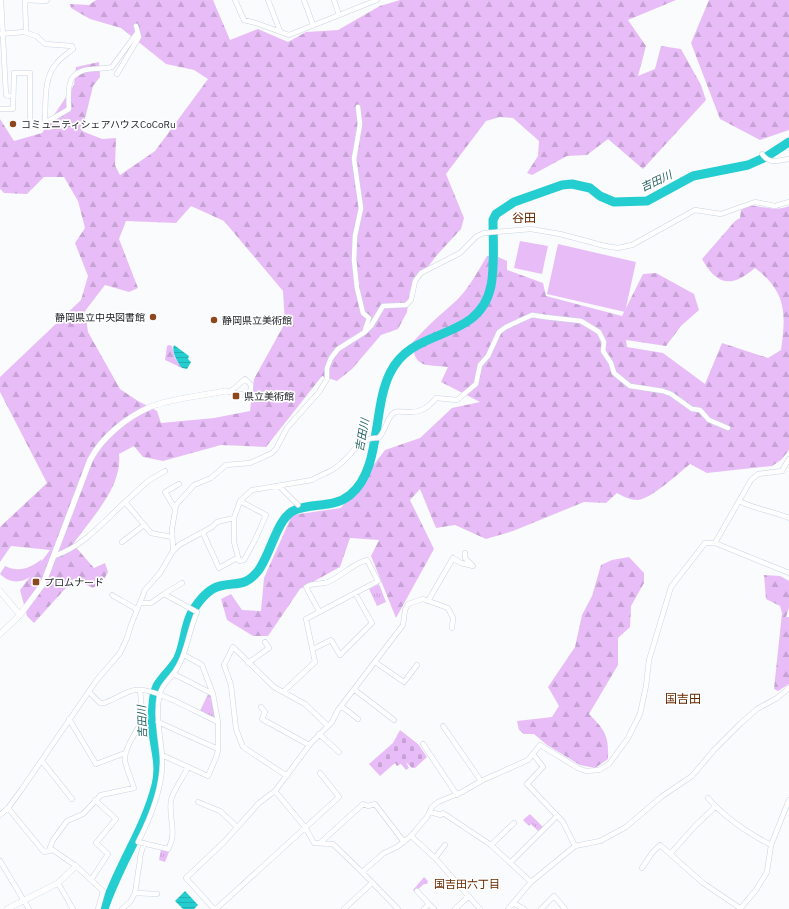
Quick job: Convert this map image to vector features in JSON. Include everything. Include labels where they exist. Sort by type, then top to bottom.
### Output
[{"type":"street","points":[[1,0],[1,34],[6,96],[9,96]]},
{"type":"street","points":[[24,32],[26,30],[25,0],[46,2],[48,0]]},
{"type":"street","points":[[235,0],[244,20],[289,35],[339,15],[364,2],[377,0]]},
{"type":"street","points":[[268,0],[280,32]]},
{"type":"street","points":[[304,0],[314,25]]},
{"type":"street","points":[[334,0],[339,15]]},
{"type":"street","points":[[118,74],[139,37],[136,26]]},
{"type":"street","points":[[1,34],[24,32],[36,36],[45,44],[72,46],[73,49],[56,64],[50,74],[46,89],[45,123]]},
{"type":"street","points":[[0,109],[13,109],[14,73],[30,72],[30,126],[45,123],[69,109],[69,84],[71,79],[77,73],[87,70],[112,67],[137,33]]},
{"type":"street","points":[[358,107],[360,124],[354,159],[361,208],[355,236],[354,260],[357,288],[363,313],[369,318],[365,332]]},
{"type":"street","points":[[762,154],[766,159],[773,162],[789,159]]},
{"type":"street","points":[[174,507],[194,485],[211,478],[226,465],[250,463],[272,453],[288,428],[319,392],[327,379],[327,368],[331,358],[338,349],[365,332],[371,326],[383,306],[389,304],[401,306],[411,300],[415,281],[421,273],[460,253],[477,236],[490,232],[531,229],[569,236],[618,248],[635,243],[695,210],[721,214],[755,202],[776,206],[789,202]]},
{"type":"street","points":[[240,501],[266,515],[244,560],[239,561],[234,542],[234,518],[240,501],[252,490],[312,480],[344,462],[358,446],[371,437],[378,438],[392,414],[396,411],[415,413],[429,406],[436,398],[457,400],[476,384],[480,365],[488,356],[494,339],[499,332],[506,327],[532,315],[581,321],[599,332],[604,342],[603,351],[611,363],[614,373],[620,379],[630,386],[663,390],[692,409],[700,410],[709,420],[728,428]]},
{"type":"street","points":[[0,634],[20,615],[43,584],[90,460],[102,442],[134,416],[150,407],[228,392],[245,395],[249,394],[252,385],[245,379],[228,392]]},
{"type":"street","points":[[715,543],[751,480],[758,474],[782,472],[788,466],[789,459]]},
{"type":"street","points":[[54,556],[72,549],[83,542],[148,481],[165,472]]},
{"type":"street","points":[[173,551],[172,537],[174,507],[165,492],[179,484]]},
{"type":"street","points":[[279,486],[298,505]]},
{"type":"street","points":[[739,501],[751,507],[775,512],[789,518]]},
{"type":"street","points":[[125,502],[151,532],[172,537]]},
{"type":"street","points":[[0,815],[8,808],[42,762],[69,719],[124,646],[145,590],[160,573],[173,551],[179,545],[212,527],[217,522],[234,518]]},
{"type":"street","points":[[122,542],[144,525]]},
{"type":"street","points":[[202,533],[219,568],[237,558]]},
{"type":"street","points":[[362,872],[384,853],[404,842],[438,802],[457,795],[481,781],[528,760],[540,745],[578,768],[586,771],[599,770],[609,764],[628,738],[640,714],[646,686],[649,660],[671,587],[705,543],[715,543],[789,573]]},
{"type":"street","points":[[428,601],[453,558],[461,563],[473,566],[465,558],[465,553]]},
{"type":"street","points":[[282,692],[315,662],[306,619],[378,581],[367,560],[356,562],[342,574],[326,582],[310,584],[306,587],[319,612]]},
{"type":"street","points":[[140,603],[151,602],[182,583]]},
{"type":"street","points":[[0,591],[20,615]]},
{"type":"street","points":[[313,648],[331,640],[340,655],[372,623],[355,593]]},
{"type":"street","points":[[164,594],[197,612],[192,623],[184,655],[174,674],[164,684],[160,695],[158,722],[162,755],[162,774],[150,814],[138,842],[168,849],[174,832],[171,808],[172,799],[188,767]]},
{"type":"street","points":[[112,595],[137,610]]},
{"type":"street","points":[[320,773],[339,797],[215,909],[186,878],[259,803],[275,791],[277,786],[287,776],[309,745],[328,726],[341,706],[355,690],[403,625],[405,610],[408,604],[418,600],[428,601],[448,608],[453,618],[452,628]]},
{"type":"street","points":[[248,664],[269,648],[265,642]]},
{"type":"street","points":[[287,776],[243,747],[236,729],[231,685],[224,665],[233,647],[248,664],[274,686],[305,704],[328,726]]},
{"type":"street","points":[[162,755],[208,776],[218,755],[218,722],[213,694],[202,665],[184,655]]},
{"type":"street","points":[[375,662],[404,682],[417,665]]},
{"type":"street","points":[[174,674],[213,694]]},
{"type":"street","points":[[508,909],[531,882],[575,846],[600,840],[626,827],[661,797],[692,776],[714,750],[757,709],[777,698],[789,688]]},
{"type":"street","points":[[89,692],[100,704],[129,692],[140,690],[151,692],[218,722]]},
{"type":"street","points":[[50,850],[53,840],[67,821],[83,814],[101,795],[134,788],[125,760],[125,753],[137,729],[143,721],[140,690]]},
{"type":"street","points":[[355,690],[394,720]]},
{"type":"street","points":[[341,706],[358,719]]},
{"type":"street","points":[[261,707],[265,712],[262,719],[309,745]]},
{"type":"street","points":[[69,719],[96,764],[125,753]]},
{"type":"street","points":[[158,722],[218,749]]},
{"type":"street","points":[[443,726],[481,781]]},
{"type":"street","points":[[319,734],[339,752]]},
{"type":"street","points":[[423,744],[457,795]]},
{"type":"street","points":[[533,754],[543,767],[527,784],[567,828],[575,846]]},
{"type":"street","points":[[42,762],[72,799]]},
{"type":"street","points":[[275,791],[305,827],[314,843],[333,844],[398,909]]},
{"type":"street","points":[[708,798],[722,814],[755,837],[771,845]]},
{"type":"street","points":[[91,880],[108,854],[96,843],[116,818],[95,800]]},
{"type":"street","points":[[642,868],[652,853],[660,845],[703,883],[740,909],[763,880],[767,872],[771,845],[789,800]]},
{"type":"street","points":[[198,802],[220,811],[237,827]]},
{"type":"street","points":[[320,843],[363,804],[368,806],[375,804],[404,842]]},
{"type":"street","points":[[670,853],[694,826],[716,807]]},
{"type":"street","points":[[8,808],[44,852],[54,850],[76,866],[103,891],[98,909]]},
{"type":"street","points":[[430,812],[441,815],[443,813],[491,845],[531,882]]},
{"type":"street","points":[[510,863],[557,816]]},
{"type":"street","points":[[491,845],[514,823]]},
{"type":"street","points":[[410,836],[435,858],[480,909]]},
{"type":"street","points":[[122,909],[130,902],[135,893],[140,858],[144,843]]},
{"type":"street","points":[[435,858],[445,845]]},
{"type":"street","points":[[0,861],[29,909]]},
{"type":"street","points":[[7,909],[58,883],[76,866]]},
{"type":"street","points":[[58,883],[73,909]]},
{"type":"street","points":[[344,909],[372,883]]},
{"type":"street","points":[[417,891],[434,909]]},
{"type":"street","points":[[135,893],[158,894]]},
{"type":"street","points":[[455,909],[469,896]]},
{"type":"street","points":[[541,909],[554,896],[565,909]]},
{"type":"street","points":[[513,903],[524,909]]},
{"type":"street","points":[[424,909],[430,904]]},
{"type":"green space","points":[[96,0],[213,0],[230,40],[258,29],[288,42],[306,32],[338,30],[380,6],[400,0],[676,0],[628,20],[646,46],[638,76],[655,69],[661,46],[681,49],[701,85],[706,100],[643,169],[608,139],[587,155],[567,156],[532,175],[527,173],[538,156],[539,141],[513,118],[500,117],[486,121],[446,174],[464,218],[461,229],[437,255],[410,290],[407,312],[398,329],[381,335],[352,369],[337,381],[322,376],[266,447],[221,445],[163,461],[143,457],[134,446],[119,454],[119,466],[111,490],[97,513],[73,544],[94,568],[105,563],[108,572],[103,581],[93,588],[74,579],[34,623],[27,616],[20,590],[50,550],[11,546],[0,562],[0,527],[47,483],[0,392],[0,377],[81,300],[88,276],[75,243],[85,228],[78,201],[64,177],[44,177],[27,194],[4,193],[0,189],[0,119],[14,141],[42,133],[74,85],[76,67],[99,62],[100,77],[93,86],[82,131],[102,139],[116,138],[115,165],[120,175],[155,151],[208,79],[194,70],[166,64],[121,28],[90,19],[71,8],[70,4],[89,5]],"holes":[[[191,206],[224,221],[283,291],[285,323],[254,379],[250,411],[214,418],[161,423],[157,411],[120,389],[88,332],[85,311],[105,285],[129,292],[138,288],[119,239],[126,221],[176,223]]]},
{"type":"green space","points":[[709,0],[789,0],[789,130],[760,140],[720,119],[691,43]]},
{"type":"green space","points":[[748,205],[774,209],[789,206],[789,450],[781,460],[772,466],[707,473],[690,464],[665,485],[644,499],[632,499],[617,493],[606,503],[584,502],[513,531],[486,539],[455,525],[436,528],[420,489],[410,500],[434,549],[396,618],[371,556],[379,540],[350,538],[340,567],[300,589],[268,636],[253,636],[227,620],[221,599],[231,594],[242,610],[261,611],[264,578],[292,515],[341,508],[385,450],[420,438],[452,408],[480,402],[441,382],[448,367],[422,364],[413,351],[412,343],[428,326],[457,300],[473,279],[487,256],[496,256],[507,261],[507,270],[543,283],[546,296],[622,316],[643,274],[656,273],[694,294],[699,310],[681,326],[666,346],[626,340],[627,347],[663,353],[705,384],[722,343],[768,358],[781,350],[784,325],[782,304],[779,295],[766,277],[755,268],[739,279],[726,281],[713,275],[702,259],[735,221],[740,218],[741,210]]},
{"type":"green space","points":[[520,241],[548,246],[542,274],[514,268]]},
{"type":"green space","points":[[558,244],[636,262],[625,312],[547,294]]},
{"type":"green space","points":[[167,346],[172,346],[175,358],[182,368],[165,360]]},
{"type":"green space","points":[[629,557],[644,573],[644,583],[631,606],[630,627],[618,638],[618,665],[589,714],[602,729],[608,745],[608,759],[595,768],[580,765],[547,745],[534,734],[524,734],[519,730],[517,721],[552,717],[559,706],[548,687],[575,647],[582,615],[592,596],[601,565],[612,560]]},
{"type":"green space","points":[[42,559],[36,572],[25,580],[13,581],[6,579],[0,574],[5,566],[20,569],[29,567]]},
{"type":"green space","points":[[764,575],[780,576],[789,581],[789,608],[786,617],[789,617],[789,684],[778,691],[774,689],[782,613],[780,606],[766,599]]},
{"type":"green space","points":[[379,584],[386,602],[377,606],[369,589]]},
{"type":"green space","points":[[208,694],[211,695],[215,716],[213,717],[200,711]]},
{"type":"green space","points":[[400,730],[418,744],[427,757],[415,768],[412,768],[406,762],[409,768],[406,770],[401,764],[397,766],[395,763],[380,776],[369,764],[393,743]]},
{"type":"green space","points":[[530,814],[543,827],[538,831],[531,824],[529,826],[523,820]]},
{"type":"green space","points":[[161,849],[169,852],[165,862],[159,860]]},
{"type":"green space","points":[[424,877],[428,881],[427,884],[424,884],[415,892],[413,890]]},
{"type":"water","points":[[174,345],[189,356],[188,359],[191,362],[187,369],[182,368],[177,360],[173,351]]},
{"type":"water","points":[[185,891],[198,905],[194,909],[183,909],[175,901]]},
{"type":"waterway","name":"吉田川","points":[[104,909],[116,878],[145,817],[156,785],[158,769],[152,728],[154,694],[157,686],[178,658],[189,617],[200,600],[211,590],[220,586],[245,582],[258,571],[282,522],[287,515],[300,508],[336,502],[350,495],[360,484],[367,470],[372,454],[384,388],[390,373],[400,358],[414,347],[460,326],[473,317],[484,304],[491,286],[493,262],[493,220],[496,214],[514,202],[562,185],[572,184],[590,188],[600,196],[614,202],[647,201],[693,176],[748,165],[766,157],[789,142]]},
{"type":"place","name":"コミュニティシェアハウスCoCoRu","points":[[13,124]]},
{"type":"place","name":"静岡県立中央図書館","points":[[153,317]]},
{"type":"place","name":"静岡県立美術館","points":[[214,320]]},
{"type":"place","name":"県立美術館","points":[[236,396]]},
{"type":"place","name":"プロムナード","points":[[36,582]]},
{"type":"district","name":"谷田","points":[[524,217]]},
{"type":"district","name":"国吉田","points":[[683,698]]},
{"type":"district","name":"国吉田六丁目","points":[[467,884]]}]
